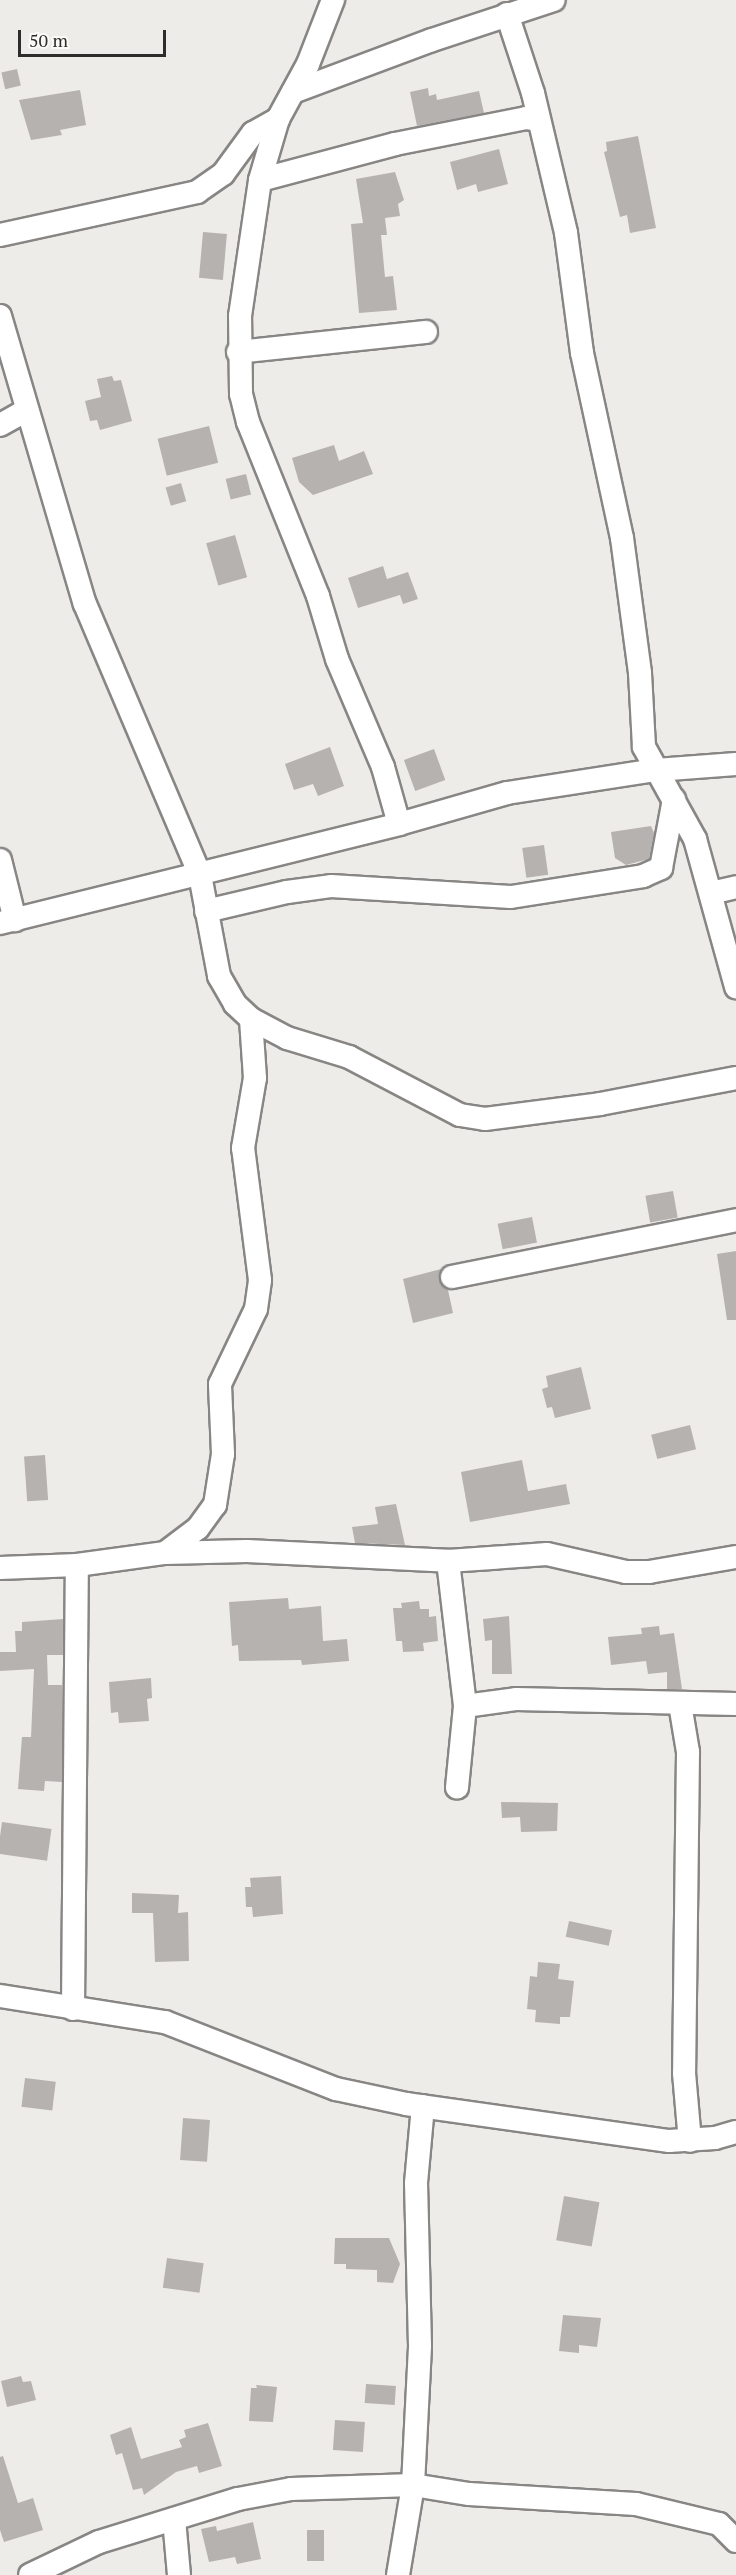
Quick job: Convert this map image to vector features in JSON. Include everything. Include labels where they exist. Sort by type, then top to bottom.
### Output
[{"type":"street","points":[[333,0],[293,92],[278,119],[260,180],[238,352],[241,394],[248,422],[318,596],[337,659],[383,767],[399,824]]},
{"type":"street","points":[[293,92],[507,14],[554,0]]},
{"type":"street","points":[[507,14],[539,120],[566,233],[582,352],[622,538],[640,673],[641,734],[656,770],[694,839],[736,987]]},
{"type":"street","points":[[260,180],[395,144],[526,118],[539,120]]},
{"type":"street","points":[[0,235],[197,192],[223,174],[253,134],[278,119]]},
{"type":"street","points":[[0,315],[85,604],[200,875],[219,976],[235,1004],[251,1019],[287,1038],[349,1057],[460,1114],[484,1119],[600,1104],[736,1078]]},
{"type":"street","points":[[238,352],[426,332]]},
{"type":"street","points":[[0,424],[27,410]]},
{"type":"street","points":[[0,860],[8,921],[399,824],[507,793],[656,770],[736,764]]},
{"type":"street","points":[[206,911],[286,892],[331,886],[511,897],[643,876],[661,868],[674,799]]},
{"type":"street","points":[[711,893],[736,887]]},
{"type":"street","points":[[165,1553],[198,1528],[214,1505],[223,1454],[220,1384],[255,1309],[260,1280],[243,1148],[255,1078],[251,1019]]},
{"type":"street","points":[[452,1277],[736,1220]]},
{"type":"street","points":[[0,1568],[77,1565],[165,1553],[247,1551],[448,1561],[547,1554],[626,1572],[649,1572],[736,1557]]},
{"type":"street","points":[[448,1561],[465,1706],[458,1788]]},
{"type":"street","points":[[73,2010],[77,1565]]},
{"type":"street","points":[[465,1706],[516,1699],[736,1704]]},
{"type":"street","points":[[680,1704],[688,1752],[684,2073],[690,2141]]},
{"type":"street","points":[[0,1996],[73,2010],[165,2022],[336,2089],[423,2106],[690,2141],[736,2132]]},
{"type":"street","points":[[398,2575],[412,2486],[420,2346],[416,2183],[423,2106]]},
{"type":"street","points":[[30,2575],[99,2542],[238,2499],[291,2489],[412,2486],[469,2494],[636,2504],[727,2523],[736,2541]]},
{"type":"street","points":[[174,2519],[179,2575]]},
{"type":"building","points":[[17,69],[21,86],[5,89],[1,73]]},
{"type":"building","points":[[428,88],[429,96],[436,94],[437,100],[479,91],[484,113],[417,126],[410,92]]},
{"type":"building","points":[[80,90],[86,125],[60,130],[62,135],[31,140],[19,100]]},
{"type":"building","points":[[638,136],[656,228],[630,233],[627,215],[620,217],[604,152],[607,151],[606,142]]},
{"type":"building","points":[[499,149],[508,184],[478,192],[476,184],[457,190],[450,162]]},
{"type":"building","points":[[395,172],[404,200],[398,204],[400,216],[385,218],[387,235],[381,235],[385,277],[393,276],[397,310],[359,313],[351,224],[363,223],[356,179]]},
{"type":"building","points":[[203,232],[227,234],[223,280],[199,278]]},
{"type":"building","points":[[112,376],[114,381],[121,380],[132,421],[100,430],[97,420],[90,421],[85,401],[101,397],[97,379]]},
{"type":"building","points":[[209,426],[218,463],[167,476],[158,439]]},
{"type":"building","points":[[334,445],[339,461],[364,451],[373,474],[313,495],[299,482],[292,458]]},
{"type":"building","points":[[246,474],[251,494],[231,499],[226,479]]},
{"type":"building","points":[[181,483],[186,501],[171,506],[166,487]]},
{"type":"building","points":[[235,535],[247,577],[218,586],[206,543]]},
{"type":"building","points":[[383,566],[387,579],[408,572],[418,599],[403,604],[400,595],[358,608],[348,578]]},
{"type":"building","points":[[330,747],[344,786],[318,796],[313,784],[294,790],[285,764]]},
{"type":"building","points":[[434,749],[445,780],[415,791],[404,760]]},
{"type":"building","points":[[651,826],[654,833],[649,859],[626,865],[615,858],[611,832]]},
{"type":"building","points":[[544,845],[548,875],[526,878],[522,848]]},
{"type":"building","points":[[673,1191],[678,1218],[650,1222],[645,1196]]},
{"type":"building","points":[[532,1217],[537,1243],[503,1249],[498,1224]]},
{"type":"building","points":[[736,1251],[736,1320],[727,1320],[717,1254]]},
{"type":"building","points":[[441,1269],[439,1280],[448,1290],[453,1313],[413,1323],[403,1279]]},
{"type":"building","points":[[581,1367],[591,1409],[555,1418],[552,1407],[547,1408],[542,1389],[548,1387],[546,1376]]},
{"type":"building","points":[[690,1425],[696,1449],[657,1459],[651,1435]]},
{"type":"building","points":[[45,1455],[48,1500],[27,1501],[24,1456]]},
{"type":"building","points":[[522,1460],[528,1491],[566,1484],[570,1504],[470,1522],[461,1472]]},
{"type":"building","points":[[396,1504],[405,1545],[355,1543],[352,1527],[378,1524],[375,1507]]},
{"type":"building","points":[[288,1598],[289,1609],[321,1606],[323,1641],[347,1639],[349,1661],[302,1665],[301,1660],[239,1661],[238,1645],[232,1646],[229,1602]]},
{"type":"building","points":[[419,1601],[420,1609],[429,1609],[429,1617],[436,1616],[438,1641],[423,1643],[424,1651],[403,1652],[402,1641],[396,1641],[393,1608],[402,1608],[401,1603]]},
{"type":"building","points":[[509,1616],[512,1674],[492,1674],[492,1640],[485,1641],[483,1619]]},
{"type":"building","points":[[63,1619],[63,1655],[47,1655],[48,1685],[62,1685],[62,1782],[45,1781],[44,1791],[18,1789],[22,1737],[31,1737],[34,1669],[0,1671],[0,1652],[16,1652],[15,1631],[22,1631],[22,1622]]},
{"type":"building","points":[[659,1626],[660,1635],[674,1633],[682,1689],[667,1689],[667,1672],[648,1674],[646,1661],[611,1665],[608,1637],[642,1634],[641,1628]]},
{"type":"building","points":[[151,1678],[152,1698],[147,1699],[149,1721],[119,1723],[118,1712],[111,1713],[109,1682]]},
{"type":"building","points":[[501,1802],[558,1803],[557,1831],[521,1832],[520,1817],[502,1818]]},
{"type":"building","points":[[2,1822],[52,1829],[47,1861],[0,1854]]},
{"type":"building","points":[[281,1876],[283,1914],[253,1917],[252,1907],[246,1907],[245,1887],[251,1887],[250,1878]]},
{"type":"building","points":[[132,1893],[179,1895],[178,1913],[188,1912],[189,1961],[155,1962],[153,1913],[132,1913]]},
{"type":"building","points":[[569,1921],[612,1930],[609,1946],[566,1937]]},
{"type":"building","points":[[538,1962],[560,1964],[558,1979],[574,1981],[570,2017],[560,2017],[560,2024],[535,2022],[536,2010],[527,2009],[530,1976],[537,1977]]},
{"type":"building","points":[[25,2078],[56,2082],[52,2111],[21,2107]]},
{"type":"building","points":[[183,2118],[210,2120],[207,2162],[180,2160]]},
{"type":"building","points":[[564,2196],[599,2202],[592,2247],[556,2240]]},
{"type":"building","points":[[335,2238],[389,2238],[400,2264],[393,2283],[377,2282],[377,2270],[346,2269],[346,2264],[334,2264]]},
{"type":"building","points":[[167,2258],[204,2263],[199,2293],[163,2288]]},
{"type":"building","points":[[563,2315],[601,2318],[597,2347],[579,2345],[579,2353],[559,2351]]},
{"type":"building","points":[[21,2376],[23,2382],[31,2381],[36,2400],[7,2407],[1,2381]]},
{"type":"building","points":[[366,2384],[396,2386],[395,2405],[365,2403]]},
{"type":"building","points":[[256,2385],[277,2387],[273,2422],[249,2421],[251,2388],[257,2388]]},
{"type":"building","points":[[335,2420],[365,2422],[363,2452],[333,2450]]},
{"type":"building","points":[[208,2423],[222,2466],[199,2473],[197,2466],[176,2472],[144,2495],[142,2488],[133,2490],[122,2453],[116,2455],[110,2435],[131,2427],[141,2459],[182,2447],[179,2440],[186,2437],[184,2430]]},
{"type":"building","points":[[3,2456],[18,2503],[33,2498],[43,2530],[4,2542],[0,2530],[0,2457]]},
{"type":"building","points":[[253,2522],[261,2559],[237,2564],[235,2557],[209,2562],[201,2529],[216,2526],[217,2531]]},
{"type":"building","points":[[307,2530],[324,2530],[324,2561],[307,2561]]}]
